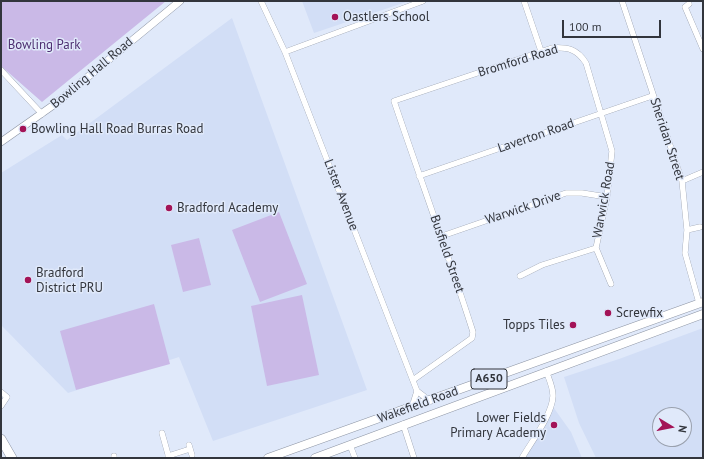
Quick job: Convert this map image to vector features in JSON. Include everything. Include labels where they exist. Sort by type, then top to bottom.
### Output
[{"type":"highway","points":[[1,439],[12,458]]},
{"type":"main road","name":"Wakefield Road","points":[[271,457],[430,401],[701,302]]},
{"type":"main road","name":"Wakefield Road","points":[[315,458],[546,371],[703,316]]},
{"type":"main road","name":"A650","points":[[264,458],[271,457]]},
{"type":"street","name":"Bowling Hall Road","points":[[1,142],[42,114],[180,1]]},
{"type":"street","name":"Lister Avenue","points":[[261,1],[285,52],[412,380],[417,391],[430,401]]},
{"type":"street","points":[[285,52],[423,1]]},
{"type":"street","points":[[524,1],[541,51]]},
{"type":"street","name":"Sheridan Street","points":[[622,1],[652,96],[682,181],[687,230],[685,253],[701,302]]},
{"type":"street","points":[[688,4],[685,7],[703,49]]},
{"type":"street","name":"Bromford Road","points":[[394,101],[541,51],[564,47],[580,54],[586,63],[603,114]]},
{"type":"street","points":[[1,70],[42,114]]},
{"type":"street","name":"Laverton Road","points":[[419,176],[652,96]]},
{"type":"street","name":"Busfield Street","points":[[394,101],[419,176],[442,236],[473,332],[472,338],[412,380]]},
{"type":"street","name":"Warwick Road","points":[[603,114],[612,150],[607,197],[596,248],[611,284]]},
{"type":"street","points":[[682,181],[703,172]]},
{"type":"street","name":"Warwick Drive","points":[[442,236],[566,193],[582,193],[607,197]]},
{"type":"street","points":[[687,230],[700,227]]},
{"type":"street","points":[[520,276],[542,265],[596,248]]},
{"type":"street","points":[[522,458],[548,415],[553,395],[546,371]]},
{"type":"street","points":[[412,407],[417,391]]},
{"type":"street","points":[[1,392],[7,397],[1,406]]},
{"type":"street","points":[[403,424],[414,458]]},
{"type":"street","points":[[162,433],[168,457],[190,450]]},
{"type":"street","points":[[350,445],[355,458]]},
{"type":"shaded area","name":"Oastlers School","points":[[302,1],[409,1],[314,33]]},
{"type":"shaded area","name":"Bradford Academy","points":[[232,18],[367,390],[213,441],[179,357],[68,393],[1,325],[1,173],[62,135],[67,140]]},
{"type":"shaded area","points":[[703,328],[703,458],[596,458],[579,423],[564,377],[619,359]]},
{"type":"shaded area","name":"Lower Fields Primary Academy","points":[[551,404],[571,432],[582,458],[524,458]]},
{"type":"green space","name":"Bowling Park","points":[[1,1],[166,1],[42,102],[1,66]]},
{"type":"green space","points":[[279,212],[307,284],[260,302],[232,230]]},
{"type":"green space","points":[[199,238],[211,285],[183,292],[171,245]]},
{"type":"green space","points":[[302,295],[319,375],[267,386],[251,306]]},
{"type":"green space","points":[[154,304],[170,364],[76,390],[60,331]]},
{"type":"place","name":"Oastlers School","points":[[335,17]]},
{"type":"place","name":"Bowling Hall Road Burras Road","points":[[23,129]]},
{"type":"place","name":"Bradford Academy","points":[[169,208]]},
{"type":"place","name":"Bradford District PRU","points":[[28,280]]},
{"type":"place","name":"Screwfix","points":[[608,313]]},
{"type":"place","name":"Topps Tiles","points":[[573,325]]},
{"type":"place","name":"Lower Fields Primary Academy","points":[[554,425]]}]
